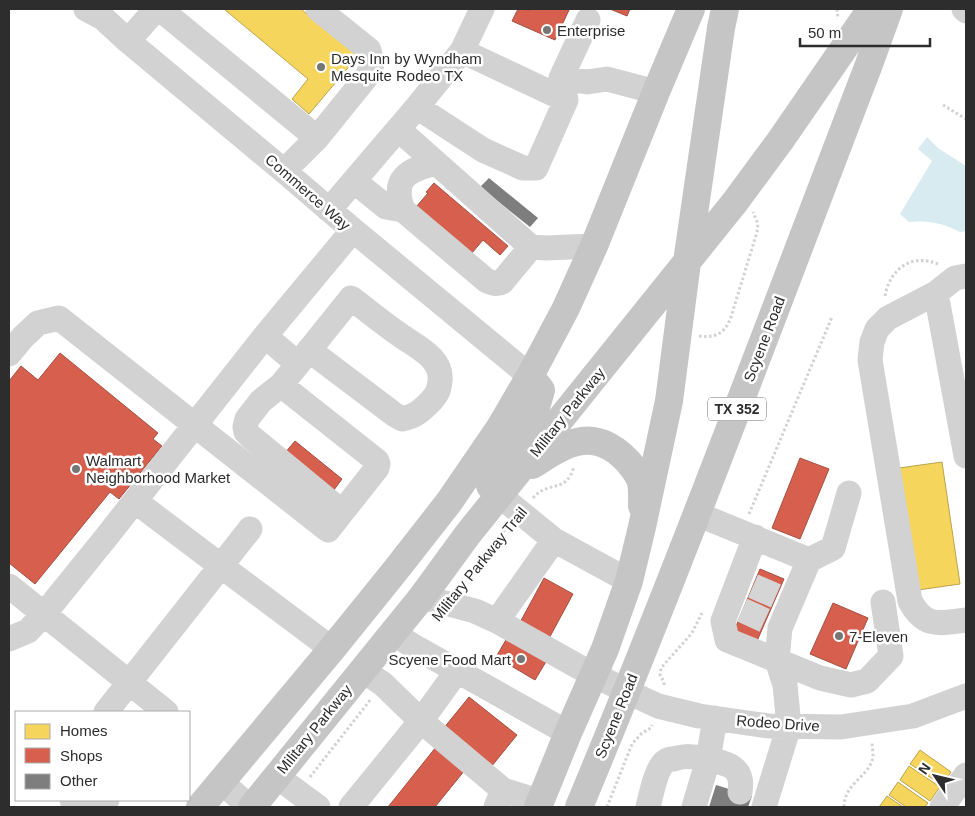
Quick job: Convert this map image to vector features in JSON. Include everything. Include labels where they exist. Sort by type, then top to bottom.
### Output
[{"type":"main road","points":[[200,807],[332,649],[449,502],[499,429],[566,308],[594,246],[691,9]]},
{"type":"main road","points":[[540,804],[568,733],[605,649],[629,581],[642,527],[669,401],[720,28],[725,9]]},
{"type":"main road","name":"Military Parkway","points":[[251,807],[276,776],[372,677],[392,633],[434,601],[468,534],[502,499],[518,473],[735,202],[871,9]]},
{"type":"main road","name":"Scyene Road","points":[[579,807],[697,514],[889,9]]},
{"type":"main road","points":[[502,499],[522,432],[537,404],[541,390],[530,376]]},
{"type":"main road","points":[[518,473],[564,445],[580,441],[605,444],[618,451],[639,476],[642,487],[642,527]]},
{"type":"main road","points":[[332,649],[372,677]]},
{"type":"street","name":"Commerce Way","points":[[86,9],[102,18],[329,210],[530,376]]},
{"type":"street","points":[[128,41],[156,9]]},
{"type":"street","points":[[160,9],[317,138]]},
{"type":"street","points":[[284,171],[317,138],[368,74],[372,64],[369,50],[318,9]]},
{"type":"street","points":[[329,210],[462,51],[482,9]]},
{"type":"street","points":[[417,107],[483,150],[523,168],[536,168],[588,20]]},
{"type":"street","points":[[462,51],[563,89],[587,82],[607,79],[656,92]]},
{"type":"street","points":[[398,129],[531,247],[594,246]]},
{"type":"street","points":[[403,210],[399,199],[401,183],[412,171],[419,167],[436,163]]},
{"type":"street","points":[[354,181],[386,207],[403,210],[488,281],[495,284],[502,282],[531,247]]},
{"type":"street","points":[[9,639],[28,630],[44,614],[265,336],[353,230]]},
{"type":"street","points":[[966,276],[956,278],[936,293],[888,318],[877,329],[872,342],[870,360],[910,601],[916,612],[925,620],[938,624],[966,620]]},
{"type":"street","points":[[936,293],[966,456]]},
{"type":"street","points":[[265,336],[303,357],[349,380],[402,419],[421,411],[437,395],[441,376],[435,362],[424,350],[401,336],[350,298],[303,357],[281,385],[261,401],[246,419],[246,432],[250,436],[342,512]]},
{"type":"street","points":[[9,354],[38,322],[58,318],[328,530],[377,468],[378,464],[377,461],[281,385]]},
{"type":"street","points":[[764,807],[789,726],[785,685],[777,660],[773,625],[784,600],[809,560],[833,548],[849,494]]},
{"type":"street","points":[[502,499],[554,540],[629,581]]},
{"type":"street","points":[[135,500],[332,649]]},
{"type":"street","points":[[697,514],[809,560]]},
{"type":"street","points":[[107,711],[250,529]]},
{"type":"street","points":[[748,535],[746,582],[736,607],[723,621],[728,640],[820,678],[851,685],[867,680],[892,656],[883,602]]},
{"type":"street","points":[[497,621],[554,540]]},
{"type":"street","points":[[9,586],[165,711]]},
{"type":"street","name":"Rodeo Drive","points":[[434,601],[475,611],[626,691],[658,706],[699,716],[769,726],[842,727],[913,716],[966,696]]},
{"type":"street","points":[[392,633],[568,733]]},
{"type":"street","points":[[352,807],[458,671]]},
{"type":"street","points":[[372,677],[500,799],[540,804]]},
{"type":"street","points":[[694,807],[708,760],[715,718]]},
{"type":"street","points":[[648,807],[658,771],[666,760],[684,756],[725,762],[739,776],[742,784],[740,792]]},
{"type":"street","points":[[942,807],[966,775]]},
{"type":"street","points":[[276,776],[318,807]]},
{"type":"street","points":[[221,782],[251,807]]},
{"type":"path","points":[[943,105],[966,118]]},
{"type":"path","points":[[695,336],[717,335],[727,327],[757,232],[758,224],[750,210]]},
{"type":"path","points":[[888,318],[884,310],[884,304],[886,290],[893,274],[908,263],[919,260],[927,260],[943,267]]},
{"type":"path","points":[[748,535],[832,317]]},
{"type":"path","name":"Military Parkway Trail","points":[[434,601],[502,499],[535,494],[541,490],[561,485],[569,479],[574,469],[580,441]]},
{"type":"path","points":[[663,687],[664,682],[660,675],[661,668],[692,633],[704,608]]},
{"type":"path","points":[[298,792],[372,677]]},
{"type":"path","points":[[606,807],[632,744],[642,733],[651,728]]},
{"type":"path","points":[[844,807],[851,787],[870,764],[873,753],[872,742]]},
{"type":"shaded area","points":[[927,137],[938,148],[966,166],[966,231],[960,232],[948,226],[923,221],[909,222],[900,214],[932,161],[918,149]]},
{"type":"building: Homes","name":"Days Inn by Wyndham Mesquite Rodeo TX","points":[[224,9],[301,9],[358,56],[309,114],[292,99],[308,79]]},
{"type":"building: Homes","points":[[942,462],[960,584],[918,590],[899,468]]},
{"type":"building: Homes","points":[[920,750],[951,772],[942,785],[910,764]]},
{"type":"building: Homes","points":[[909,766],[940,787],[930,801],[900,780]]},
{"type":"building: Homes","points":[[898,782],[928,803],[925,807],[906,807],[889,795]]},
{"type":"building: Homes","points":[[887,796],[903,807],[879,807]]},
{"type":"building: Shops","name":"Enterprise","points":[[518,9],[569,10],[555,40],[512,21]]},
{"type":"building: Shops","points":[[610,9],[630,9],[627,16]]},
{"type":"building: Shops","points":[[434,183],[508,246],[500,255],[483,240],[466,260],[416,207]]},
{"type":"building: Shops","name":"Walmart Neighborhood Market","points":[[60,353],[158,433],[153,439],[162,446],[119,499],[110,492],[35,584],[9,563],[9,381],[21,366],[38,380]]},
{"type":"building: Shops","points":[[295,441],[342,479],[328,498],[284,454]]},
{"type":"building: Shops","points":[[800,458],[829,469],[800,539],[772,528]]},
{"type":"building: Shops","points":[[760,569],[784,579],[757,641],[734,631]]},
{"type":"building: Shops","points":[[544,578],[573,594],[546,644],[517,628]]},
{"type":"building: Shops","name":"7-Eleven","points":[[833,603],[868,618],[846,669],[810,654]]},
{"type":"building: Shops","name":"Scyene Food Mart","points":[[507,638],[547,660],[535,680],[496,657]]},
{"type":"building: Shops","points":[[469,697],[517,735],[491,767],[443,729]]},
{"type":"building: Shops","points":[[436,747],[465,770],[435,807],[388,807]]},
{"type":"building: Other","points":[[489,178],[538,218],[530,227],[480,187]]},
{"type":"building: Other","points":[[716,785],[752,796],[748,807],[709,807]]},
{"type":"tunnel","points":[[753,586],[776,596]]},
{"type":"tunnel","points":[[742,610],[766,621]]},
{"type":"place","name":"Enterprise","points":[[547,30]]},
{"type":"place","name":"Days Inn by Wyndham Mesquite Rodeo TX","points":[[321,67]]},
{"type":"place","name":"Walmart Neighborhood Market","points":[[76,469]]},
{"type":"place","name":"7-Eleven","points":[[839,636]]},
{"type":"place","name":"Scyene Food Mart","points":[[521,659]]}]
